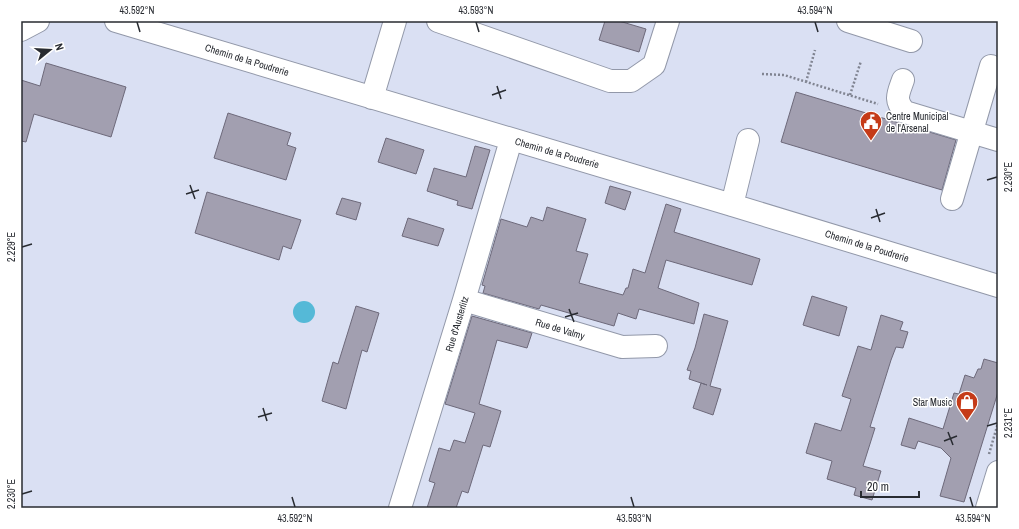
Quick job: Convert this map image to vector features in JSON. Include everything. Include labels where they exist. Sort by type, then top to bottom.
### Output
[{"type":"street","points":[[21,30],[38,21]]},
{"type":"street","name":"Chemin de la Poudrerie","points":[[116,21],[998,286]]},
{"type":"street","points":[[372,98],[395,21]]},
{"type":"street","points":[[438,21],[610,81],[631,81],[654,65],[668,21]]},
{"type":"street","points":[[848,21],[912,41]]},
{"type":"street","points":[[952,199],[991,66]]},
{"type":"street","points":[[903,80],[897,98],[899,105],[905,112],[998,140]]},
{"type":"street","name":"Rue d'Austerlitz","points":[[400,508],[464,300],[511,140]]},
{"type":"street","points":[[732,205],[748,140]]},
{"type":"street","name":"Rue de Valmy","points":[[464,300],[622,347],[656,346]]},
{"type":"street","points":[[987,508],[998,472]]},
{"type":"path","points":[[806,82],[816,50]]},
{"type":"path","points":[[850,96],[861,61]]},
{"type":"path","points":[[762,74],[784,75],[905,112]]},
{"type":"water","points":[[304,301],[312,304],[315,312],[312,320],[304,323],[296,320],[293,312],[296,304]]},
{"type":"building","points":[[605,21],[619,21],[646,29],[639,52],[599,40]]},
{"type":"building","points":[[46,63],[126,87],[111,137],[34,114],[26,142],[21,141],[21,80],[40,86]]},
{"type":"building","name":"Centre Municipal de l'Arsenal","points":[[796,92],[956,140],[942,190],[781,142]]},
{"type":"building","points":[[228,113],[291,133],[287,145],[296,148],[286,180],[214,158]]},
{"type":"building","points":[[386,138],[424,150],[416,174],[378,162]]},
{"type":"building","points":[[475,146],[490,150],[472,209],[457,205],[458,201],[427,191],[434,168],[466,177]]},
{"type":"building","points":[[610,186],[631,192],[625,210],[605,203]]},
{"type":"building","points":[[207,192],[301,220],[291,249],[283,246],[279,260],[195,233]]},
{"type":"building","points":[[342,198],[361,203],[356,220],[336,214]]},
{"type":"building","points":[[666,204],[681,209],[674,232],[760,259],[752,285],[666,260],[658,288],[699,303],[694,324],[639,309],[636,319],[618,313],[614,326],[541,305],[539,309],[483,293],[485,286],[482,285],[501,219],[527,227],[531,217],[543,221],[547,207],[586,219],[576,251],[588,254],[579,283],[623,295],[626,288],[628,288],[633,269],[645,273]]},
{"type":"building","points":[[408,218],[444,229],[438,246],[402,236]]},
{"type":"building","points":[[812,296],[847,307],[839,336],[803,325]]},
{"type":"building","points":[[356,306],[379,313],[367,352],[362,350],[346,409],[322,401],[333,362],[338,364]]},
{"type":"building","points":[[704,314],[728,321],[710,386],[721,389],[713,415],[693,408],[701,383],[689,379],[691,371],[687,370],[695,348]]},
{"type":"building","points":[[881,315],[903,322],[900,330],[908,332],[903,348],[896,347],[870,427],[875,428],[863,466],[881,471],[872,500],[854,495],[856,488],[827,479],[832,461],[806,453],[815,423],[841,431],[851,399],[842,396],[858,346],[871,350]]},
{"type":"building","points":[[472,316],[532,333],[527,348],[497,340],[479,404],[501,411],[490,447],[483,445],[468,493],[462,491],[456,508],[427,508],[435,483],[429,481],[439,448],[450,451],[454,440],[465,443],[475,413],[445,404]]},
{"type":"building","points":[[984,359],[998,363],[998,392],[964,502],[940,496],[951,458],[941,448],[918,441],[915,449],[901,445],[909,418],[943,429],[954,393],[959,394],[965,375],[974,378],[978,369],[981,369]]},
{"type":"place","name":"Centre Municipal de l'Arsenal","points":[[871,142]]},
{"type":"place","name":"Star Music","points":[[967,422]]}]
